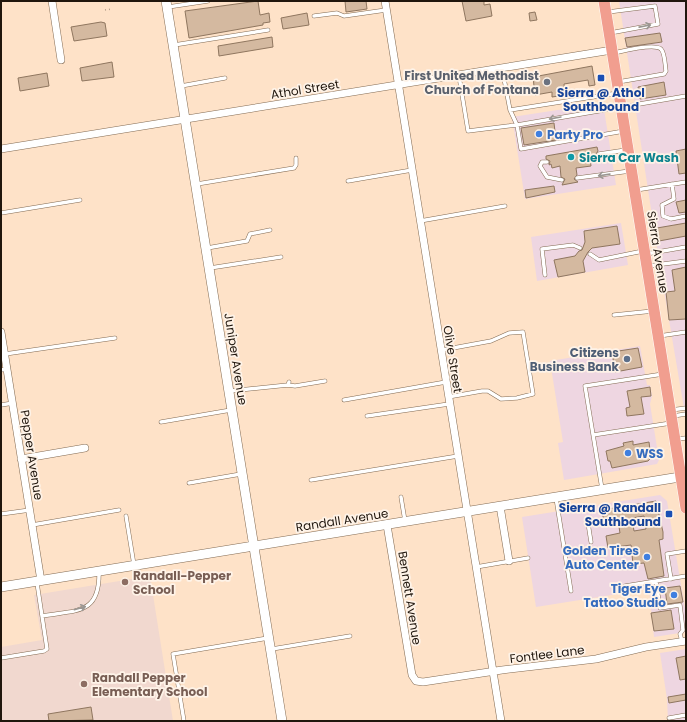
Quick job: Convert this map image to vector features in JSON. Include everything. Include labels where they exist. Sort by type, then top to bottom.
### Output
[{"type":"main road","name":"Sierra Avenue","points":[[604,1],[671,416],[680,439],[686,508]]},
{"type":"street","points":[[52,1],[61,60]]},
{"type":"street","name":"Olive Street","points":[[385,1],[501,721]]},
{"type":"street","name":"Juniper Avenue","points":[[167,4],[282,721]]},
{"type":"street","name":"Athol Street","points":[[1,149],[612,51]]},
{"type":"street","name":"Pepper Avenue","points":[[1,332],[4,354],[4,369],[12,403],[30,510],[39,581]]},
{"type":"street","points":[[21,459],[85,448]]},
{"type":"street","name":"Randall Avenue","points":[[1,587],[683,476]]},
{"type":"street","points":[[500,506],[509,561]]},
{"type":"street","name":"Bennett Avenue","points":[[387,525],[412,675]]},
{"type":"street","name":"Fontlee Lane","points":[[412,675],[416,681],[423,682],[493,671],[596,659],[646,647],[684,641]]},
{"type":"lane","points":[[167,4],[208,1]]},
{"type":"lane","points":[[606,13],[655,6],[658,24],[609,33]]},
{"type":"lane","points":[[314,16],[337,12],[344,16],[386,10]]},
{"type":"lane","points":[[173,46],[268,30]]},
{"type":"lane","points":[[510,110],[618,87],[666,73],[663,51],[655,46],[612,51]]},
{"type":"lane","points":[[502,68],[510,110],[517,125],[521,149],[625,131]]},
{"type":"lane","points":[[459,76],[468,131],[517,125],[686,96]]},
{"type":"lane","points":[[180,86],[225,78]]},
{"type":"lane","points":[[599,154],[628,150]]},
{"type":"lane","points":[[196,185],[294,168],[296,165],[296,158]]},
{"type":"lane","points":[[547,162],[542,162],[540,166],[547,177],[562,180]]},
{"type":"lane","points":[[348,181],[412,170]]},
{"type":"lane","points":[[577,178],[632,171]]},
{"type":"lane","points":[[635,190],[686,182]]},
{"type":"lane","points":[[672,184],[674,199],[662,205],[663,216],[671,219],[686,216]]},
{"type":"lane","points":[[1,213],[80,200]]},
{"type":"lane","points":[[420,221],[506,206]]},
{"type":"lane","points":[[206,249],[247,241],[250,234],[270,230]]},
{"type":"lane","points":[[545,275],[542,250],[573,244],[580,248]]},
{"type":"lane","points":[[590,254],[599,260],[645,252],[686,248]]},
{"type":"lane","points":[[209,269],[281,256]]},
{"type":"lane","points":[[647,266],[686,261]]},
{"type":"lane","points":[[614,316],[654,310]]},
{"type":"lane","points":[[367,416],[449,401],[482,391],[488,391],[501,399],[517,398],[533,394],[523,332],[509,333],[491,341],[441,350]]},
{"type":"lane","points":[[658,336],[686,332]]},
{"type":"lane","points":[[4,354],[115,338]]},
{"type":"lane","points":[[602,490],[585,386],[664,374]]},
{"type":"lane","points":[[229,391],[289,383],[294,386],[325,381]]},
{"type":"lane","points":[[344,400],[446,382]]},
{"type":"lane","points":[[1,405],[12,403]]},
{"type":"lane","points":[[671,416],[686,408]]},
{"type":"lane","points":[[161,422],[232,410]]},
{"type":"lane","points":[[594,435],[671,416],[686,414]]},
{"type":"lane","points":[[311,480],[458,456]]},
{"type":"lane","points":[[189,482],[242,474]]},
{"type":"lane","points":[[401,497],[406,522]]},
{"type":"lane","points":[[555,497],[571,591]]},
{"type":"lane","points":[[1,514],[30,510]]},
{"type":"lane","points":[[32,525],[119,510]]},
{"type":"lane","points":[[126,516],[134,566]]},
{"type":"lane","points":[[588,523],[591,542]]},
{"type":"lane","points":[[671,579],[667,554],[686,551]]},
{"type":"lane","points":[[476,567],[528,558]]},
{"type":"lane","points":[[42,616],[81,609],[94,602],[99,584],[99,572]]},
{"type":"lane","points":[[625,586],[686,576]]},
{"type":"lane","points":[[1,658],[44,651],[47,649],[39,581]]},
{"type":"lane","points":[[656,581],[660,608],[686,604]]},
{"type":"lane","points":[[680,605],[684,616],[684,630],[680,634],[684,641]]},
{"type":"lane","points":[[271,649],[350,636]]},
{"type":"lane","points":[[184,721],[173,654],[269,638]]},
{"type":"lane","points":[[669,718],[686,715]]},
{"type":"path","points":[[105,10],[112,8]]},
{"type":"shaded area","points":[[619,1],[686,1],[686,420],[659,261]]},
{"type":"shaded area","points":[[603,103],[616,185],[525,199],[512,117]]},
{"type":"shaded area","points":[[621,223],[628,265],[537,281],[531,237]]},
{"type":"shaded area","points":[[640,346],[647,385],[650,385],[652,396],[650,404],[659,460],[657,464],[564,480],[558,443],[563,442],[550,361]]},
{"type":"shaded area","points":[[660,495],[667,501],[686,615],[686,632],[654,637],[649,589],[536,607],[522,517]]},
{"type":"shaded area","name":"Randall Pepper Elementary School","points":[[150,576],[173,721],[1,721],[1,647],[42,640],[34,595]]},
{"type":"shaded area","points":[[686,649],[686,721],[668,721],[667,699],[660,653]]},
{"type":"building","points":[[258,1],[260,15],[269,13],[270,22],[263,23],[263,25],[189,38],[185,11]]},
{"type":"building","points":[[345,1],[366,1],[367,9],[346,12]]},
{"type":"building","points":[[462,1],[484,1],[484,5],[490,4],[492,16],[466,21]]},
{"type":"building","points":[[535,12],[537,20],[530,21],[529,13]]},
{"type":"building","points":[[307,13],[309,25],[283,29],[281,18]]},
{"type":"building","points":[[101,22],[105,23],[107,36],[74,41],[71,27]]},
{"type":"building","points":[[660,33],[662,42],[627,47],[625,38]]},
{"type":"building","points":[[272,37],[273,47],[219,56],[218,46]]},
{"type":"building","points":[[112,62],[114,77],[82,81],[80,68]]},
{"type":"building","name":"First United Methodist Church of Fontana","points":[[592,66],[595,85],[589,86],[588,80],[564,84],[565,95],[552,97],[552,92],[535,95],[533,77]]},
{"type":"building","points":[[47,73],[49,86],[20,91],[18,78]]},
{"type":"building","points":[[664,82],[666,95],[640,99],[638,87]]},
{"type":"building","name":"Party Pro","points":[[554,123],[556,140],[524,145],[521,128]]},
{"type":"building","name":"Sierra Car Wash","points":[[597,147],[598,151],[596,154],[598,157],[590,158],[591,166],[576,168],[577,175],[574,179],[578,182],[562,185],[565,179],[561,177],[560,166],[552,168],[551,164],[549,165],[550,161],[546,159],[546,156]]},
{"type":"building","points":[[686,149],[686,173],[679,174],[676,151]]},
{"type":"building","points":[[554,186],[555,192],[526,198],[525,190]]},
{"type":"building","points":[[686,200],[686,212],[679,213],[676,202]]},
{"type":"building","points":[[686,223],[686,236],[659,241],[657,228]]},
{"type":"building","points":[[617,226],[620,244],[592,248],[583,261],[585,272],[558,277],[554,260],[575,256],[582,250],[585,242],[584,231]]},
{"type":"building","points":[[686,267],[686,319],[669,320],[666,292],[675,291],[672,270]]},
{"type":"building","name":"Citizens Business Bank","points":[[638,348],[642,367],[615,372],[612,352]]},
{"type":"building","points":[[650,387],[651,396],[641,397],[644,414],[627,416],[626,408],[630,407],[627,391]]},
{"type":"building","name":"WSS","points":[[633,441],[633,445],[649,442],[651,458],[648,461],[612,468],[610,461],[608,461],[606,451],[624,446],[623,443]]},
{"type":"building","points":[[656,501],[663,532],[663,539],[659,540],[664,576],[648,579],[644,563],[633,564],[631,545],[608,548],[606,536],[620,533],[618,521],[604,523],[602,510]],"holes":[[[644,516],[646,529],[634,531],[632,518]]]},
{"type":"building","name":"Tiger Eye Tattoo Studio","points":[[680,586],[683,602],[667,604],[665,588]]},
{"type":"building","points":[[671,610],[674,629],[654,631],[651,613]]},
{"type":"building","points":[[686,656],[686,679],[680,680],[676,658]]},
{"type":"building","points":[[686,694],[686,700],[669,703],[668,697]]},
{"type":"building","points":[[91,707],[93,720],[49,721],[48,714]]},
{"type":"place","name":"Sierra @ Athol Southbound","points":[[601,78]]},
{"type":"place","name":"First United Methodist Church of Fontana","points":[[547,82]]},
{"type":"place","name":"Party Pro","points":[[539,134]]},
{"type":"place","name":"Sierra Car Wash","points":[[571,157]]},
{"type":"place","name":"Citizens Business Bank","points":[[627,359]]},
{"type":"place","name":"WSS","points":[[628,453]]},
{"type":"place","name":"Sierra @ Randall Southbound","points":[[669,514]]},
{"type":"place","name":"Golden Tires Auto Center","points":[[647,557]]},
{"type":"place","name":"Randall-Pepper School","points":[[125,582]]},
{"type":"place","name":"Tiger Eye Tattoo Studio","points":[[674,595]]},
{"type":"place","name":"Randall Pepper Elementary School","points":[[84,684]]}]
